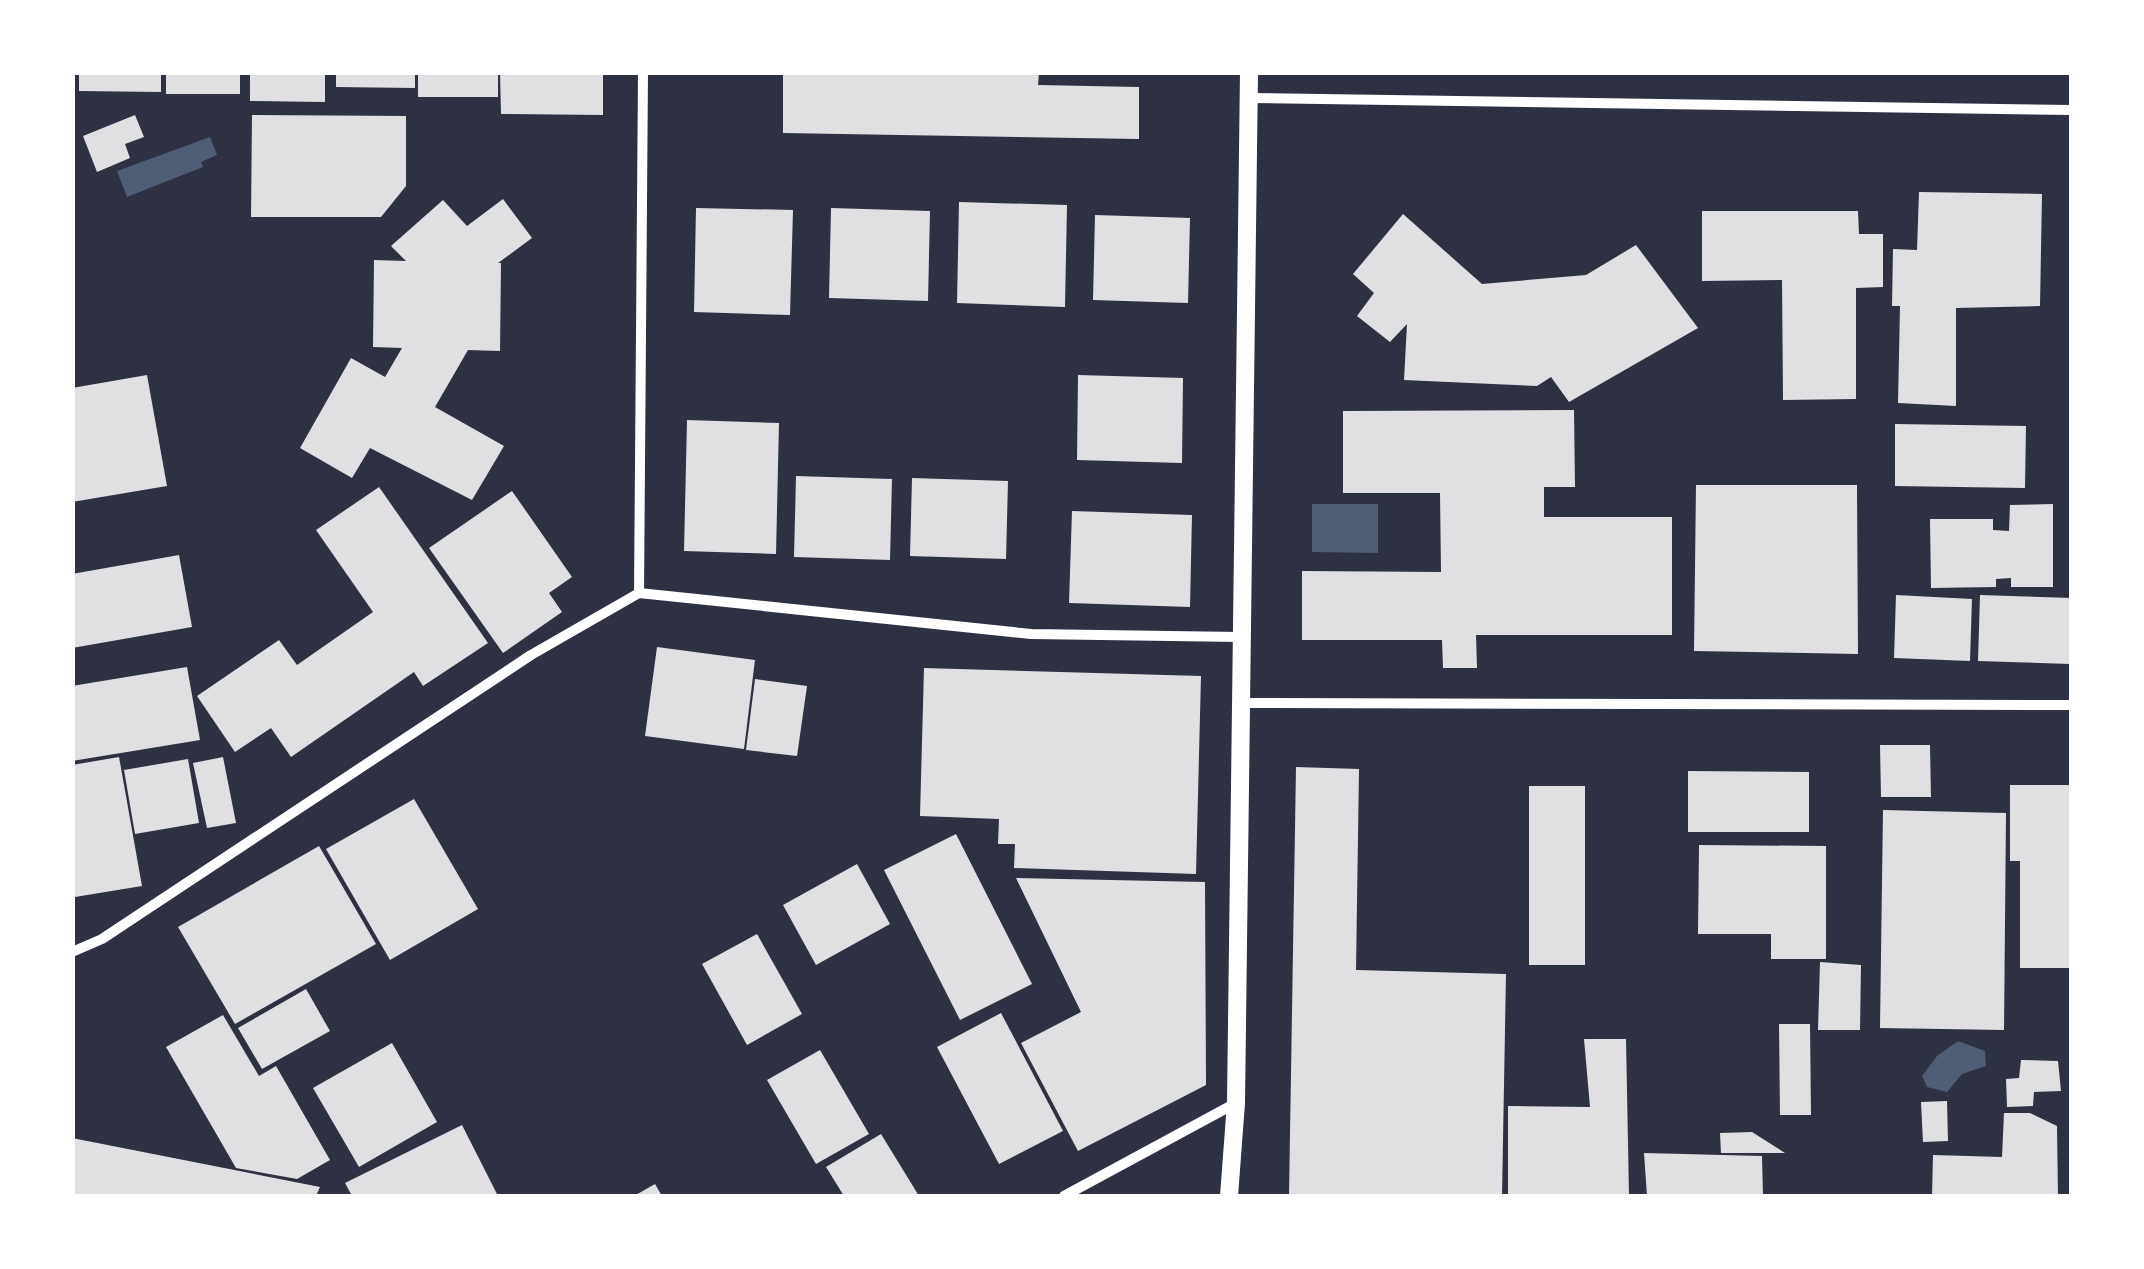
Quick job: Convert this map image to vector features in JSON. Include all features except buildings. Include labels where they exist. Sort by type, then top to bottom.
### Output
[{"type":"street","points":[[639,593],[643,72]]},
{"type":"street","points":[[1229,1196],[1236,1103],[1249,72]]},
{"type":"street","points":[[1249,98],[2072,110]]},
{"type":"street","points":[[72,952],[102,939],[531,656],[639,593],[1032,634],[1240,638]]},
{"type":"street","points":[[1240,703],[2072,705]]},
{"type":"street","points":[[1064,1196],[1236,1103]]},
{"type":"water","points":[[210,137],[217,155],[201,162],[203,167],[127,197],[117,171]]},
{"type":"water","points":[[1312,504],[1378,504],[1378,553],[1312,552]]},
{"type":"water","points":[[1958,1041],[1985,1051],[1986,1066],[1962,1074],[1947,1092],[1927,1087],[1922,1076],[1937,1056]]}]
